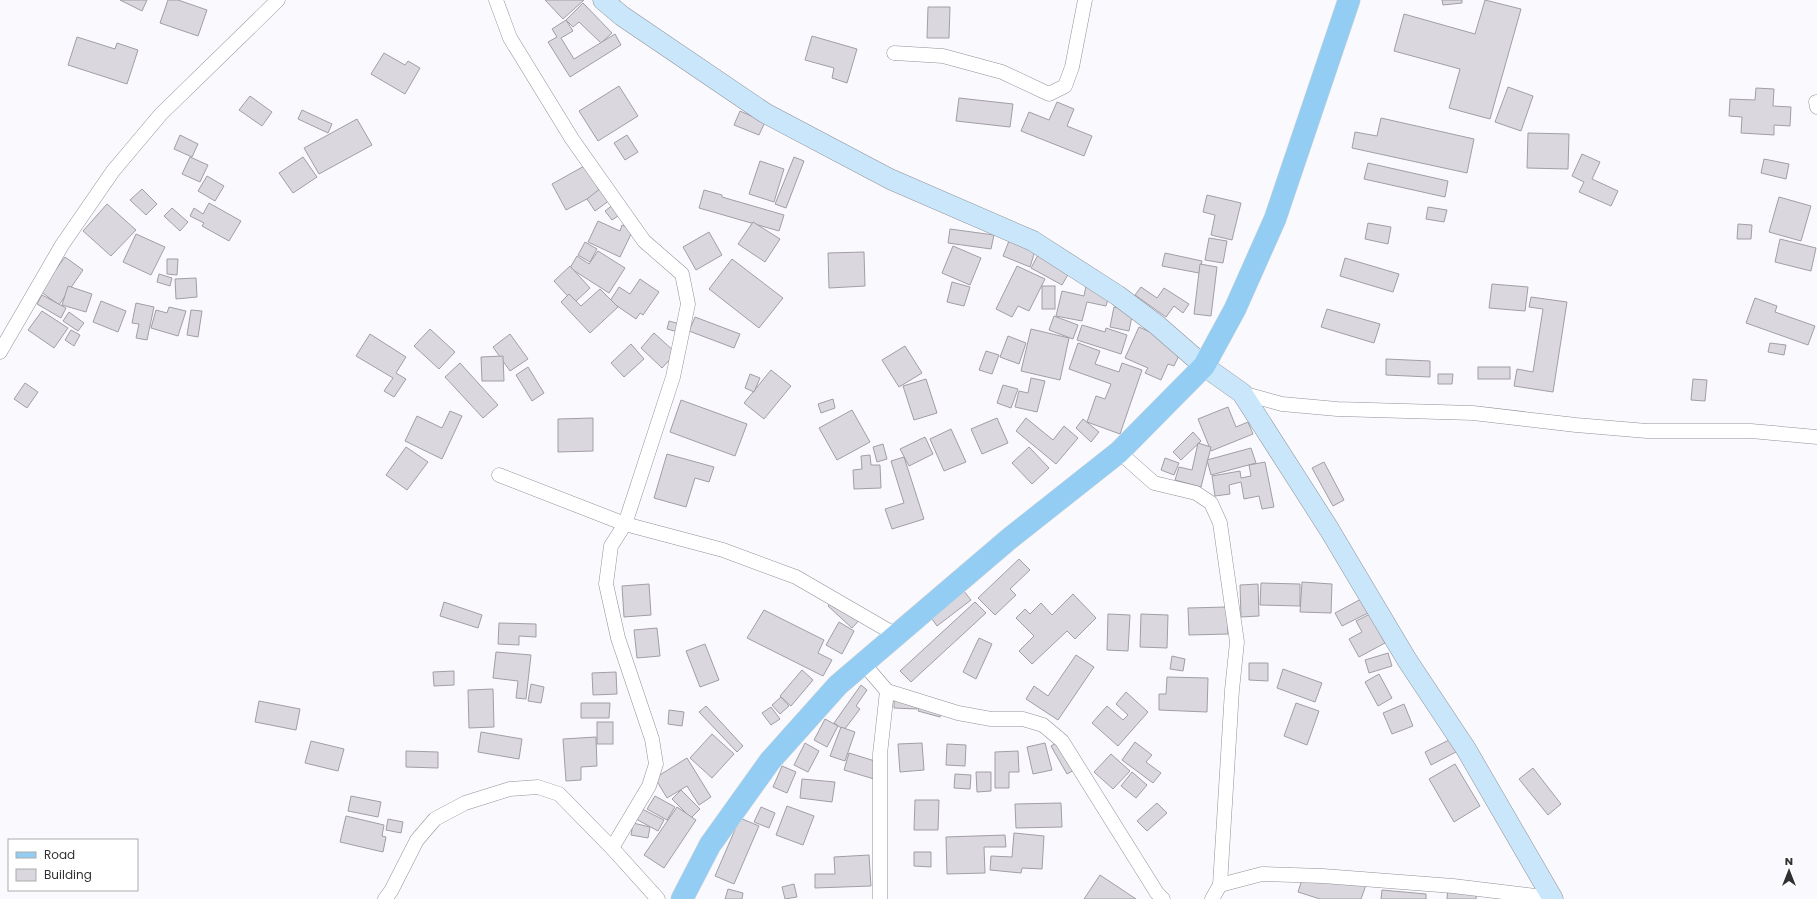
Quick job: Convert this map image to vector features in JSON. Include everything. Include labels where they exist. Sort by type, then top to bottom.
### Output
[{"type":"main road","points":[[682,899],[710,845],[770,761],[838,685],[1009,539],[1119,452],[1204,366],[1235,309],[1275,219],[1349,0]]},
{"type":"street","points":[[0,352],[62,245],[113,171],[161,114],[278,0]]},
{"type":"street","points":[[496,0],[510,38],[572,139],[644,241],[682,274],[688,304],[673,377],[625,524],[611,546],[606,584],[618,638],[652,739],[656,764],[649,786],[612,848]]},
{"type":"street","points":[[603,0],[622,16],[765,113],[890,179],[1033,241],[1117,295],[1157,325],[1204,366],[1242,393],[1282,404],[1337,409],[1473,413],[1576,425],[1647,431],[1751,432],[1817,436]]},
{"type":"street","points":[[894,53],[943,56],[1002,72],[1049,94],[1064,86],[1072,67],[1085,0]]},
{"type":"street","points":[[1242,393],[1325,522],[1407,660],[1466,749],[1552,898]]},
{"type":"street","points":[[1119,452],[1154,483],[1196,493],[1211,503],[1220,522],[1237,642],[1232,690],[1220,885],[1212,899]]},
{"type":"street","points":[[499,475],[625,524],[723,550],[796,577],[896,635]]},
{"type":"street","points":[[863,663],[887,691],[958,713],[991,719],[1022,719],[1043,725],[1062,741],[1157,893],[1163,899]]},
{"type":"street","points":[[880,899],[880,754],[887,691]]},
{"type":"street","points":[[385,899],[391,891],[417,840],[436,819],[465,803],[510,788],[538,787],[559,794],[612,848],[658,899]]},
{"type":"street","points":[[1220,885],[1262,874],[1323,876],[1453,886],[1552,898]]},
{"type":"building","points":[[120,0],[147,0],[142,11]]},
{"type":"building","points":[[168,0],[178,0],[207,10],[198,36],[160,23]]},
{"type":"building","points":[[545,0],[584,0],[563,19]]},
{"type":"building","points":[[1442,0],[1462,0],[1462,3],[1443,5]]},
{"type":"building","points":[[1485,0],[1521,9],[1490,119],[1449,108],[1460,69],[1394,51],[1404,14],[1475,34]]},
{"type":"building","points":[[583,3],[612,33],[601,43],[579,22],[573,27],[566,20]]},
{"type":"building","points":[[928,7],[950,7],[949,38],[927,38]]},
{"type":"building","points":[[566,20],[573,31],[561,38],[574,59],[615,34],[621,45],[570,77],[548,42],[557,37],[552,29]]},
{"type":"building","points":[[812,36],[857,49],[847,83],[832,78],[834,68],[805,60]]},
{"type":"building","points":[[77,37],[115,49],[117,43],[138,50],[127,84],[68,65]]},
{"type":"building","points":[[384,53],[405,65],[408,61],[420,68],[405,94],[371,74]]},
{"type":"building","points":[[619,86],[638,116],[598,141],[579,111]]},
{"type":"building","points":[[1508,87],[1533,96],[1521,131],[1495,122]]},
{"type":"building","points":[[1756,88],[1774,89],[1773,106],[1791,107],[1790,126],[1774,125],[1774,135],[1741,133],[1742,117],[1729,116],[1730,99],[1755,100]]},
{"type":"building","points":[[250,96],[272,112],[262,126],[239,110]]},
{"type":"building","points":[[959,98],[1013,104],[1010,127],[956,121]]},
{"type":"building","points":[[1057,102],[1074,109],[1067,126],[1092,136],[1084,156],[1021,131],[1029,112],[1049,120]]},
{"type":"building","points":[[302,110],[332,124],[328,133],[298,119]]},
{"type":"building","points":[[740,111],[765,122],[759,135],[734,125]]},
{"type":"building","points":[[1381,118],[1474,139],[1467,173],[1352,148],[1355,132],[1377,136]]},
{"type":"building","points":[[357,119],[372,145],[319,174],[304,148]]},
{"type":"building","points":[[1528,133],[1569,134],[1568,169],[1527,168]]},
{"type":"building","points":[[180,135],[198,144],[192,157],[174,149]]},
{"type":"building","points":[[627,135],[638,152],[625,160],[614,143]]},
{"type":"building","points":[[1582,154],[1600,162],[1592,179],[1618,191],[1611,206],[1579,192],[1584,182],[1572,176]]},
{"type":"building","points":[[190,157],[208,165],[200,182],[182,174]]},
{"type":"building","points":[[303,157],[317,177],[293,193],[279,173]]},
{"type":"building","points":[[794,157],[804,161],[786,208],[775,204]]},
{"type":"building","points":[[1764,159],[1789,164],[1786,179],[1761,173]]},
{"type":"building","points":[[760,161],[784,169],[774,202],[749,194]]},
{"type":"building","points":[[1368,163],[1448,181],[1445,197],[1364,179]]},
{"type":"building","points":[[586,165],[600,192],[566,210],[552,184]]},
{"type":"building","points":[[207,176],[224,186],[215,201],[198,191]]},
{"type":"building","points":[[601,188],[610,200],[595,211],[587,199]]},
{"type":"building","points":[[142,189],[157,204],[146,215],[130,200]]},
{"type":"building","points":[[704,190],[722,195],[722,197],[784,215],[779,231],[699,208]]},
{"type":"building","points":[[1207,195],[1241,203],[1232,240],[1211,235],[1215,215],[1203,212]]},
{"type":"building","points":[[1779,197],[1811,206],[1801,241],[1769,232]]},
{"type":"building","points":[[209,203],[241,221],[229,241],[202,226],[204,223],[190,216],[194,208],[203,214]]},
{"type":"building","points":[[107,204],[136,230],[111,256],[83,231]]},
{"type":"building","points":[[614,204],[621,214],[612,220],[605,211]]},
{"type":"building","points":[[1428,207],[1447,210],[1444,222],[1426,219]]},
{"type":"building","points":[[172,208],[188,222],[180,231],[164,216]]},
{"type":"building","points":[[598,221],[620,231],[622,225],[633,230],[620,257],[588,242]]},
{"type":"building","points":[[753,222],[780,239],[765,262],[738,244]]},
{"type":"building","points":[[1368,223],[1391,227],[1388,244],[1365,239]]},
{"type":"building","points":[[1738,224],[1752,225],[1751,239],[1737,239]]},
{"type":"building","points":[[950,229],[994,235],[991,249],[948,243]]},
{"type":"building","points":[[709,232],[722,255],[696,270],[683,247]]},
{"type":"building","points":[[136,234],[165,247],[151,275],[123,262]]},
{"type":"building","points":[[1209,238],[1227,241],[1223,263],[1205,260]]},
{"type":"building","points":[[1780,239],[1816,248],[1811,271],[1775,262]]},
{"type":"building","points":[[1009,241],[1035,251],[1030,267],[1003,256]]},
{"type":"building","points":[[585,242],[597,249],[590,262],[578,255]]},
{"type":"building","points":[[953,246],[981,258],[970,285],[942,273]]},
{"type":"building","points":[[598,251],[625,268],[609,293],[570,268],[577,256],[589,264]]},
{"type":"building","points":[[864,252],[865,286],[829,288],[828,253]]},
{"type":"building","points":[[1039,253],[1070,271],[1062,285],[1031,268]]},
{"type":"building","points":[[1165,253],[1202,261],[1199,273],[1162,266]]},
{"type":"building","points":[[65,257],[83,270],[59,305],[40,291]]},
{"type":"building","points":[[1345,258],[1399,274],[1393,292],[1340,276]]},
{"type":"building","points":[[167,259],[178,259],[177,275],[167,274]]},
{"type":"building","points":[[732,259],[783,298],[759,328],[709,289]]},
{"type":"building","points":[[1200,264],[1217,267],[1211,316],[1194,314]]},
{"type":"building","points":[[570,266],[590,288],[574,303],[554,281]]},
{"type":"building","points":[[1017,266],[1045,279],[1029,311],[1018,306],[1012,317],[996,309]]},
{"type":"building","points":[[159,274],[172,278],[170,286],[157,282]]},
{"type":"building","points":[[196,278],[197,297],[176,299],[175,279]]},
{"type":"building","points":[[640,279],[659,292],[643,315],[640,313],[636,319],[610,301],[619,287],[630,294]]},
{"type":"building","points":[[952,282],[970,287],[964,306],[947,302]]},
{"type":"building","points":[[1492,284],[1528,287],[1525,311],[1489,308]]},
{"type":"building","points":[[68,286],[92,294],[86,312],[62,305]]},
{"type":"building","points":[[1042,286],[1055,286],[1055,309],[1042,309]]},
{"type":"building","points":[[1086,286],[1110,291],[1106,306],[1087,302],[1082,321],[1056,316],[1062,291],[1084,296]]},
{"type":"building","points":[[1141,287],[1157,298],[1164,288],[1189,304],[1183,313],[1174,306],[1166,317],[1135,295]]},
{"type":"building","points":[[600,289],[618,307],[590,333],[561,302],[569,294],[581,306]]},
{"type":"building","points":[[42,295],[66,308],[61,318],[37,304]]},
{"type":"building","points":[[1531,297],[1567,302],[1553,392],[1514,386],[1517,369],[1533,372],[1543,309],[1529,307]]},
{"type":"building","points":[[1755,298],[1777,306],[1775,312],[1815,326],[1808,345],[1746,323]]},
{"type":"building","points":[[101,301],[126,311],[118,332],[93,322]]},
{"type":"building","points":[[136,303],[154,307],[147,340],[136,338],[139,324],[132,323]]},
{"type":"building","points":[[169,307],[186,311],[178,336],[151,328],[156,310],[167,313]]},
{"type":"building","points":[[1114,307],[1133,311],[1129,331],[1110,327]]},
{"type":"building","points":[[1327,309],[1380,324],[1374,343],[1321,327]]},
{"type":"building","points":[[191,310],[202,311],[198,337],[187,335]]},
{"type":"building","points":[[42,311],[68,328],[54,348],[28,330]]},
{"type":"building","points":[[69,312],[84,323],[78,331],[63,321]]},
{"type":"building","points":[[1054,316],[1078,325],[1073,339],[1049,330]]},
{"type":"building","points":[[695,317],[740,334],[734,348],[689,331]]},
{"type":"building","points":[[669,321],[680,324],[678,332],[667,329]]},
{"type":"building","points":[[1082,325],[1105,332],[1106,328],[1127,335],[1121,354],[1077,340]]},
{"type":"building","points":[[1139,327],[1183,347],[1174,366],[1168,364],[1161,380],[1145,373],[1148,368],[1125,358]]},
{"type":"building","points":[[430,329],[455,352],[439,369],[414,346]]},
{"type":"building","points":[[1031,329],[1069,338],[1060,380],[1021,371]]},
{"type":"building","points":[[71,330],[80,335],[74,346],[65,340]]},
{"type":"building","points":[[654,333],[676,353],[662,368],[641,348]]},
{"type":"building","points":[[370,334],[406,357],[396,373],[406,379],[394,397],[384,391],[393,378],[356,356]]},
{"type":"building","points":[[510,334],[528,359],[510,371],[493,347]]},
{"type":"building","points":[[1008,336],[1026,343],[1019,364],[1000,357]]},
{"type":"building","points":[[1078,343],[1100,351],[1095,364],[1119,372],[1122,363],[1142,370],[1120,434],[1087,422],[1096,396],[1105,399],[1111,384],[1069,369]]},
{"type":"building","points":[[1770,343],[1786,345],[1784,355],[1768,352]]},
{"type":"building","points":[[631,344],[644,359],[624,377],[611,363]]},
{"type":"building","points":[[905,346],[922,373],[899,387],[882,360]]},
{"type":"building","points":[[986,351],[999,355],[992,374],[979,370]]},
{"type":"building","points":[[503,356],[504,381],[482,381],[481,357]]},
{"type":"building","points":[[1386,359],[1430,361],[1430,377],[1386,375]]},
{"type":"building","points":[[460,363],[498,405],[483,418],[445,377]]},
{"type":"building","points":[[528,367],[544,393],[532,401],[516,375]]},
{"type":"building","points":[[1478,367],[1510,367],[1510,379],[1478,379]]},
{"type":"building","points":[[771,370],[791,386],[764,419],[744,403]]},
{"type":"building","points":[[750,374],[760,378],[754,392],[745,388]]},
{"type":"building","points":[[1438,374],[1453,374],[1452,384],[1438,384]]},
{"type":"building","points":[[1031,378],[1045,381],[1037,412],[1015,407],[1019,391],[1028,393]]},
{"type":"building","points":[[926,379],[937,413],[914,420],[903,386]]},
{"type":"building","points":[[1693,379],[1707,380],[1705,401],[1691,400]]},
{"type":"building","points":[[25,383],[38,392],[27,408],[14,399]]},
{"type":"building","points":[[1003,385],[1018,389],[1011,408],[997,403]]},
{"type":"building","points":[[833,399],[835,408],[821,413],[818,404]]},
{"type":"building","points":[[681,400],[747,424],[735,456],[670,432]]},
{"type":"building","points":[[1228,407],[1236,427],[1248,422],[1253,434],[1211,451],[1198,419]]},
{"type":"building","points":[[852,410],[870,442],[837,460],[819,428]]},
{"type":"building","points":[[450,411],[462,416],[442,459],[405,441],[417,416],[442,428]]},
{"type":"building","points":[[593,418],[593,451],[558,452],[558,419]]},
{"type":"building","points":[[997,418],[1008,443],[982,454],[971,429]]},
{"type":"building","points":[[1026,418],[1053,440],[1064,426],[1078,438],[1056,464],[1016,431]]},
{"type":"building","points":[[1083,419],[1099,432],[1091,442],[1076,428]]},
{"type":"building","points":[[951,429],[966,462],[944,471],[930,439]]},
{"type":"building","points":[[1193,432],[1201,441],[1181,460],[1173,452]]},
{"type":"building","points":[[925,437],[933,454],[909,466],[900,449]]},
{"type":"building","points":[[1198,443],[1211,447],[1201,487],[1175,480],[1179,467],[1192,470]]},
{"type":"building","points":[[883,444],[887,459],[877,462],[873,447]]},
{"type":"building","points":[[406,447],[428,462],[407,490],[386,475]]},
{"type":"building","points":[[1029,447],[1049,468],[1032,484],[1012,463]]},
{"type":"building","points":[[1251,448],[1256,463],[1211,475],[1207,460]]},
{"type":"building","points":[[667,454],[714,467],[709,482],[695,478],[686,507],[654,498]]},
{"type":"building","points":[[870,455],[871,465],[880,465],[881,488],[854,489],[853,470],[862,469],[861,456]]},
{"type":"building","points":[[904,457],[924,519],[892,529],[885,509],[904,503],[891,461]]},
{"type":"building","points":[[1165,458],[1179,463],[1174,475],[1161,470]]},
{"type":"building","points":[[1265,462],[1274,507],[1262,509],[1259,496],[1244,499],[1241,482],[1229,485],[1230,494],[1215,496],[1212,476],[1240,471],[1241,478],[1251,476],[1249,465]]},
{"type":"building","points":[[1324,462],[1344,500],[1333,506],[1312,468]]},
{"type":"building","points":[[1019,559],[1030,570],[1010,589],[1016,595],[995,615],[978,598]]},
{"type":"building","points":[[1302,582],[1332,584],[1331,613],[1300,612]]},
{"type":"building","points":[[1261,583],[1300,584],[1300,606],[1260,605]]},
{"type":"building","points":[[649,584],[651,615],[624,617],[622,586]]},
{"type":"building","points":[[1258,584],[1259,616],[1241,617],[1240,585]]},
{"type":"building","points":[[963,590],[971,600],[937,626],[930,616]]},
{"type":"building","points":[[838,594],[863,616],[852,628],[828,606]]},
{"type":"building","points":[[1073,594],[1096,618],[1075,639],[1067,631],[1032,664],[1019,651],[1034,636],[1016,618],[1025,609],[1030,614],[1041,603],[1052,615]]},
{"type":"building","points":[[1363,598],[1370,612],[1342,626],[1335,613]]},
{"type":"building","points":[[444,602],[482,615],[478,628],[440,616]]},
{"type":"building","points":[[975,602],[986,613],[911,682],[900,671]]},
{"type":"building","points":[[1227,607],[1228,634],[1189,635],[1188,608]]},
{"type":"building","points":[[764,610],[824,640],[818,653],[832,660],[823,676],[747,638]]},
{"type":"building","points":[[1108,614],[1130,615],[1128,651],[1107,650]]},
{"type":"building","points":[[1141,614],[1168,615],[1167,648],[1140,647]]},
{"type":"building","points":[[1370,614],[1385,643],[1359,657],[1349,639],[1362,632],[1356,621]]},
{"type":"building","points":[[839,622],[854,631],[842,654],[826,645]]},
{"type":"building","points":[[499,623],[536,624],[536,637],[519,636],[519,645],[498,644]]},
{"type":"building","points":[[657,628],[660,656],[637,658],[634,630]]},
{"type":"building","points":[[979,638],[992,644],[976,679],[963,672]]},
{"type":"building","points":[[705,644],[719,680],[700,687],[686,651]]},
{"type":"building","points":[[496,652],[531,655],[526,699],[516,698],[518,681],[493,678]]},
{"type":"building","points":[[1388,653],[1392,666],[1369,673],[1365,660]]},
{"type":"building","points":[[1076,655],[1094,667],[1058,720],[1026,699],[1034,686],[1048,696]]},
{"type":"building","points":[[1172,656],[1185,659],[1183,671],[1170,669]]},
{"type":"building","points":[[1249,663],[1268,663],[1268,681],[1249,680]]},
{"type":"building","points":[[1283,669],[1322,683],[1315,702],[1277,688]]},
{"type":"building","points":[[802,670],[813,680],[791,706],[780,696]]},
{"type":"building","points":[[454,671],[454,685],[434,686],[433,672]]},
{"type":"building","points":[[616,672],[617,694],[593,695],[592,673]]},
{"type":"building","points":[[1379,674],[1392,698],[1378,706],[1365,682]]},
{"type":"building","points":[[1167,677],[1208,678],[1207,712],[1159,710],[1159,694],[1166,694]]},
{"type":"building","points":[[531,684],[544,687],[541,703],[528,701]]},
{"type":"building","points":[[861,685],[867,690],[856,706],[860,709],[844,730],[834,723]]},
{"type":"building","points":[[493,689],[494,727],[469,728],[468,690]]},
{"type":"building","points":[[1126,692],[1148,712],[1118,746],[1092,723],[1107,706],[1123,720],[1128,715],[1116,704]]},
{"type":"building","points":[[894,695],[918,697],[917,709],[894,708]]},
{"type":"building","points":[[781,697],[789,706],[780,714],[772,705]]},
{"type":"building","points":[[921,700],[943,706],[940,717],[918,711]]},
{"type":"building","points":[[259,701],[300,709],[296,730],[255,722]]},
{"type":"building","points":[[581,703],[610,703],[609,718],[581,718]]},
{"type":"building","points":[[1296,703],[1319,711],[1307,745],[1284,736]]},
{"type":"building","points":[[1404,704],[1413,726],[1392,734],[1383,713]]},
{"type":"building","points":[[706,706],[743,746],[737,752],[699,712]]},
{"type":"building","points":[[771,707],[780,719],[771,725],[762,713]]},
{"type":"building","points":[[669,710],[684,712],[682,726],[668,724]]},
{"type":"building","points":[[825,719],[838,726],[827,747],[814,740]]},
{"type":"building","points":[[597,722],[613,722],[613,744],[597,744]]},
{"type":"building","points":[[841,727],[855,732],[845,761],[830,756]]},
{"type":"building","points":[[481,732],[522,739],[519,759],[478,752]]},
{"type":"building","points":[[712,734],[734,754],[712,778],[690,758]]},
{"type":"building","points":[[596,737],[597,766],[581,767],[581,780],[566,781],[563,739]]},
{"type":"building","points":[[1062,740],[1078,768],[1067,774],[1051,746]]},
{"type":"building","points":[[1449,740],[1456,752],[1431,765],[1425,752]]},
{"type":"building","points":[[311,741],[344,749],[338,771],[305,763]]},
{"type":"building","points":[[1135,742],[1152,755],[1146,762],[1161,773],[1153,783],[1122,760]]},
{"type":"building","points":[[805,743],[819,751],[808,772],[794,765]]},
{"type":"building","points":[[922,743],[924,770],[900,772],[898,744]]},
{"type":"building","points":[[1045,743],[1052,770],[1033,774],[1027,747]]},
{"type":"building","points":[[947,744],[966,745],[965,766],[946,765]]},
{"type":"building","points":[[406,751],[438,752],[438,768],[406,767]]},
{"type":"building","points":[[1018,751],[1019,772],[1009,772],[1009,788],[995,788],[995,752]]},
{"type":"building","points":[[849,753],[878,762],[874,779],[844,770]]},
{"type":"building","points":[[1111,754],[1130,771],[1113,789],[1094,772]]},
{"type":"building","points":[[687,758],[711,797],[699,805],[687,786],[667,798],[655,778]]},
{"type":"building","points":[[1455,764],[1480,806],[1454,822],[1429,779]]},
{"type":"building","points":[[782,766],[796,772],[787,793],[773,787]]},
{"type":"building","points":[[1533,768],[1561,804],[1548,815],[1519,779]]},
{"type":"building","points":[[976,772],[991,772],[991,791],[977,792]]},
{"type":"building","points":[[1132,772],[1147,785],[1136,798],[1121,786]]},
{"type":"building","points":[[955,774],[971,775],[970,789],[954,788]]},
{"type":"building","points":[[802,779],[835,782],[832,802],[800,798]]},
{"type":"building","points":[[681,790],[700,809],[691,818],[672,799]]},
{"type":"building","points":[[351,796],[381,802],[378,817],[348,811]]},
{"type":"building","points":[[655,796],[675,807],[667,820],[647,809]]},
{"type":"building","points":[[915,800],[939,800],[938,830],[914,830]]},
{"type":"building","points":[[1061,803],[1062,827],[1016,828],[1015,804]]},
{"type":"building","points":[[1157,803],[1167,813],[1147,831],[1137,821]]},
{"type":"building","points":[[787,806],[814,816],[803,845],[776,835]]},
{"type":"building","points":[[677,807],[696,820],[664,868],[644,855]]},
{"type":"building","points":[[761,807],[775,813],[769,828],[754,822]]},
{"type":"building","points":[[642,809],[664,820],[658,831],[636,819]]},
{"type":"building","points":[[346,816],[384,825],[382,836],[386,837],[383,852],[340,842]]},
{"type":"building","points":[[740,818],[759,826],[734,884],[715,876]]},
{"type":"building","points":[[388,819],[403,822],[401,833],[386,830]]},
{"type":"building","points":[[633,823],[650,827],[648,838],[631,835]]},
{"type":"building","points":[[1014,833],[1044,836],[1042,869],[1022,868],[1021,873],[990,870],[991,856],[1012,857]]},
{"type":"building","points":[[1005,835],[1006,847],[984,847],[985,873],[947,874],[946,837]]},
{"type":"building","points":[[914,852],[931,852],[931,867],[914,866]]},
{"type":"building","points":[[869,855],[871,886],[815,888],[815,874],[835,874],[834,857]]},
{"type":"building","points":[[1305,870],[1366,885],[1361,899],[1320,899],[1298,892]]},
{"type":"building","points":[[1100,875],[1136,899],[1084,899]]},
{"type":"building","points":[[794,884],[797,897],[785,899],[782,887]]},
{"type":"building","points":[[1448,886],[1477,888],[1476,899],[1447,899]]},
{"type":"building","points":[[728,889],[743,893],[742,899],[725,899]]},
{"type":"building","points":[[1382,890],[1426,894],[1426,899],[1381,899]]}]
